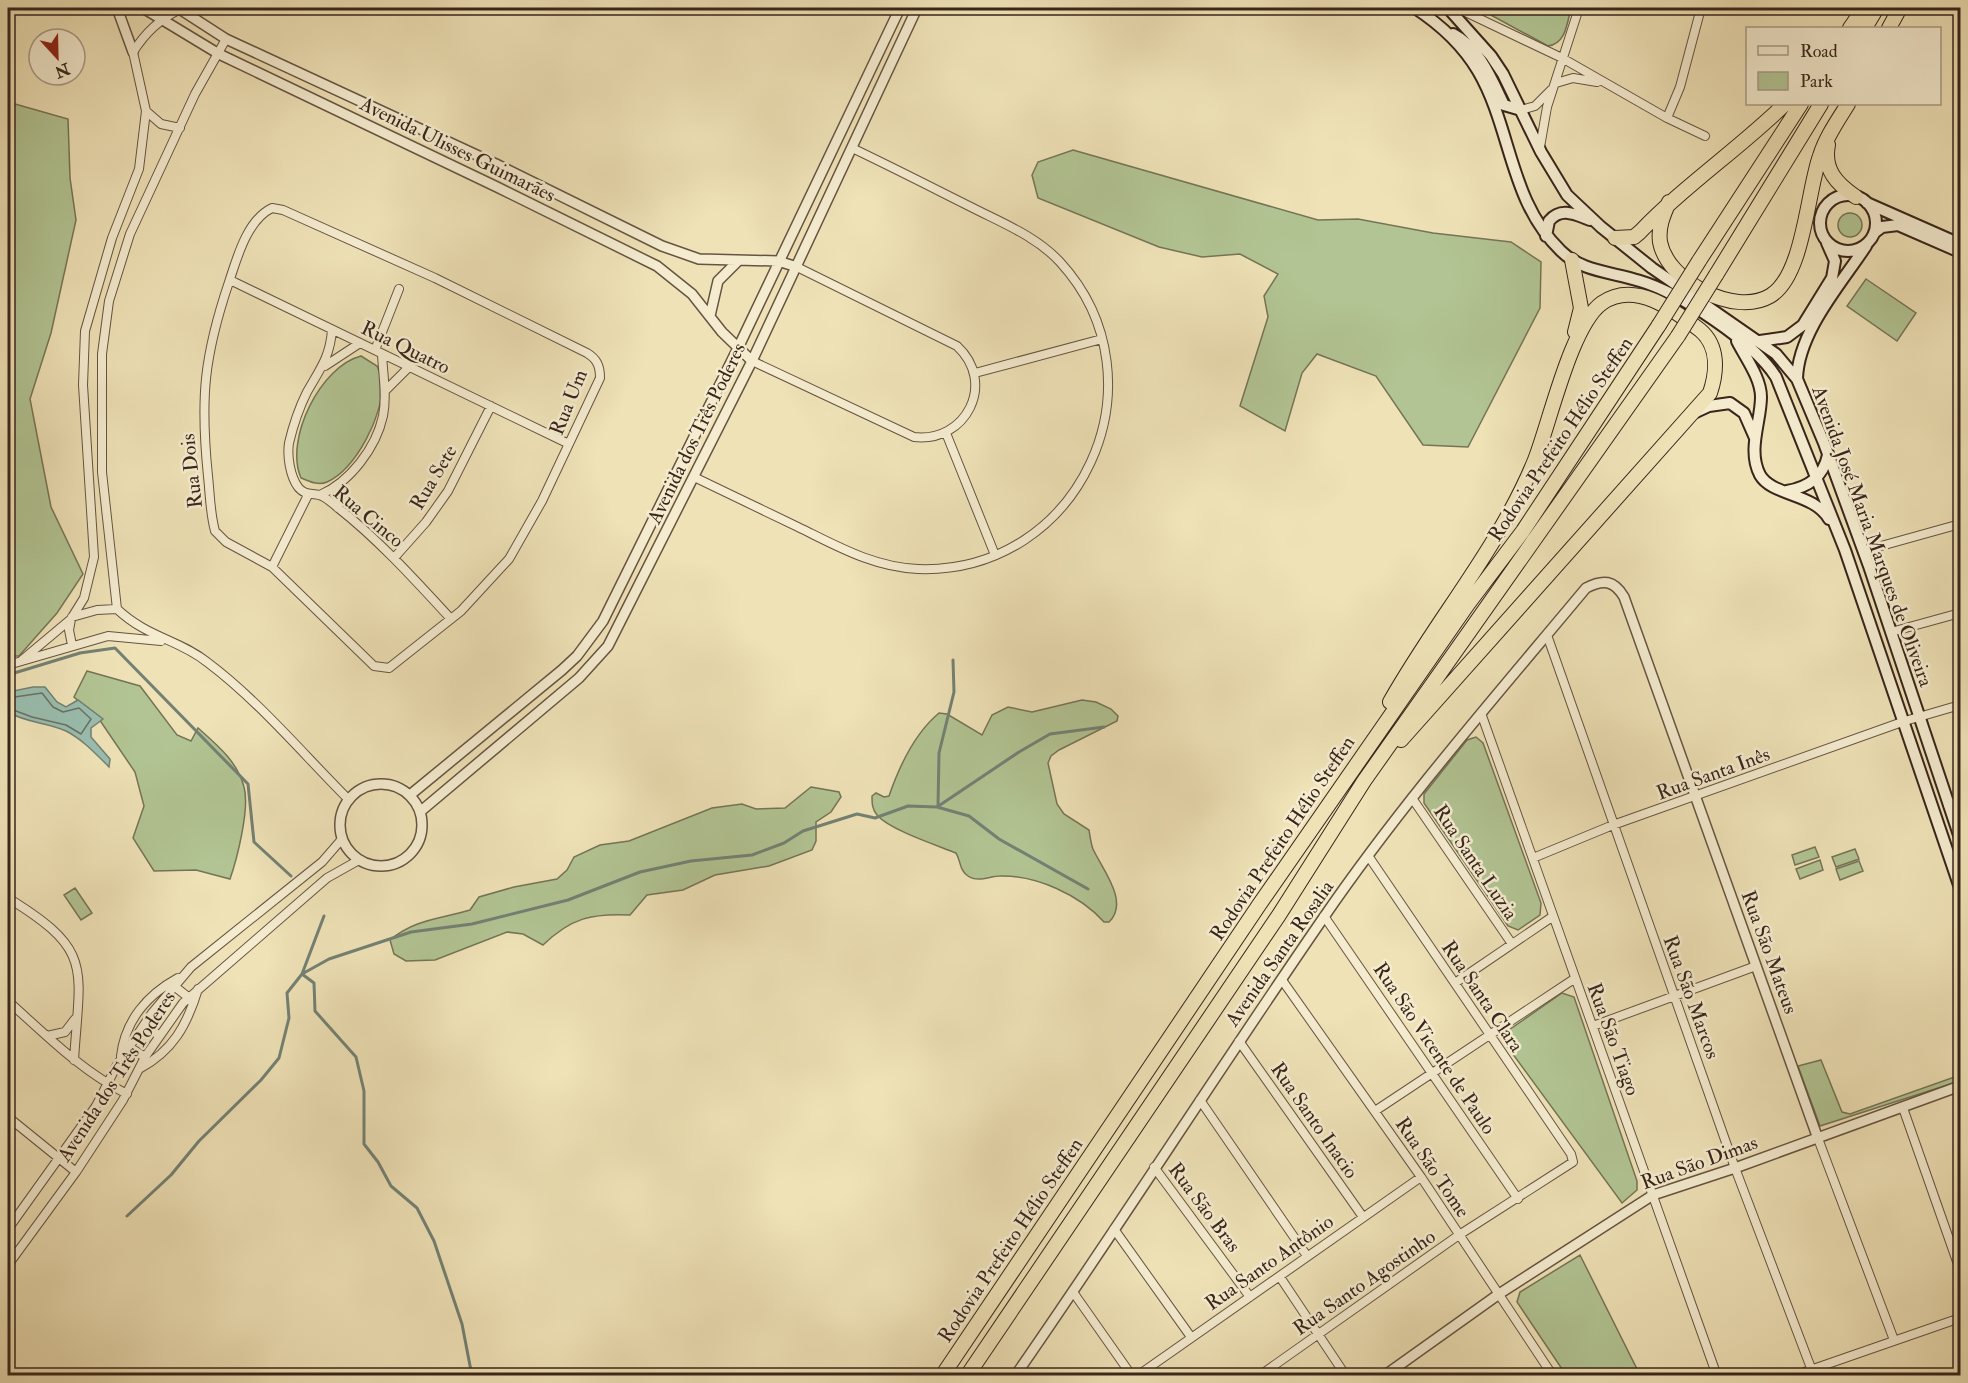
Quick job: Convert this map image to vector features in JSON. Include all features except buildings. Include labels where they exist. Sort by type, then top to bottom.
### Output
[{"type":"highway","points":[[1866,27],[1877,8]]},
{"type":"highway","points":[[1890,27],[1900,8]]},
{"type":"highway","points":[[1850,27],[1862,11]]},
{"type":"highway","points":[[1616,238],[1634,237],[1669,202],[1733,152],[1784,105]]},
{"type":"highway","name":"Rodovia Prefeito Hélio Steffen","points":[[942,1376],[1350,771],[1523,531],[1800,105]]},
{"type":"highway","name":"Rodovia Prefeito Hélio Steffen","points":[[967,1376],[1266,934],[1364,781],[1678,336],[1820,105]]},
{"type":"highway","points":[[1669,202],[1659,228],[1660,243],[1667,260],[1677,273],[1717,299],[1756,302],[1770,296],[1778,290],[1793,266],[1818,160],[1847,105]]},
{"type":"highway","points":[[1833,129],[1826,153],[1829,170],[1835,180],[1861,200]]},
{"type":"highway","points":[[1563,378],[1581,308],[1572,261]]},
{"type":"highway","points":[[1350,771],[1401,683],[1490,547],[1534,462],[1563,378],[1585,324],[1600,304],[1627,295],[1652,298],[1702,332],[1713,351],[1716,365],[1710,393],[1364,781]]},
{"type":"main road","points":[[1414,8],[1448,32],[1466,41],[1490,75],[1504,105],[1521,110]]},
{"type":"main road","points":[[1448,8],[1491,56],[1541,152],[1568,195],[1596,222]]},
{"type":"main road","points":[[1448,32],[1479,73],[1531,214],[1546,236],[1572,261]]},
{"type":"main road","points":[[1760,341],[1787,337],[1803,325],[1832,278],[1835,261],[1820,226],[1824,209],[1838,197],[1861,200],[1960,243]]},
{"type":"main road","points":[[1797,379],[1797,362],[1808,335],[1871,238],[1876,222],[1873,211],[1861,200]]},
{"type":"main road","points":[[1546,236],[1549,221],[1559,213],[1567,212],[1596,222]]},
{"type":"main road","name":"Avenida José Maria Marques de Oliveira","points":[[1596,222],[1631,250],[1760,341],[1776,354],[1797,379],[1828,455],[1863,552],[1960,838]]},
{"type":"main road","points":[[1827,242],[1843,251],[1861,248],[1882,226],[1898,225],[1960,252]]},
{"type":"main road","name":"Avenida José Maria Marques de Oliveira","points":[[1572,261],[1595,270],[1638,280],[1672,294],[1734,336],[1764,361],[1776,377],[1818,478],[1905,721],[1960,888]]},
{"type":"main road","points":[[1734,336],[1758,383],[1761,395],[1754,454],[1761,476],[1774,487],[1787,491],[1822,510],[1837,532]]},
{"type":"main road","points":[[1693,414],[1709,406],[1730,403],[1744,413],[1755,441]]},
{"type":"main road","points":[[1787,491],[1801,488],[1818,478],[1826,466],[1828,455]]},
{"type":"street","points":[[22,660],[71,618],[84,598],[94,557],[83,385],[84,330],[112,238],[140,169],[146,111],[133,52],[117,8]]},
{"type":"street","name":"Avenida Ulisses Guimarães","points":[[143,8],[219,54],[497,187],[657,267],[692,294],[722,332],[752,360]]},
{"type":"street","points":[[133,52],[144,35],[160,20],[179,8]]},
{"type":"street","name":"Avenida Ulisses Guimarães","points":[[179,8],[226,39],[496,164],[662,246],[699,259],[778,261],[797,267]]},
{"type":"street","name":"Avenida dos Três Poderes","points":[[410,795],[562,670],[591,639],[616,599],[900,8]]},
{"type":"street","name":"Avenida dos Três Poderes","points":[[421,811],[596,661],[620,627],[797,267],[917,8]]},
{"type":"street","points":[[1457,8],[1562,58],[1604,84],[1705,136]]},
{"type":"street","points":[[1541,152],[1540,134],[1579,8]]},
{"type":"street","points":[[1667,118],[1680,87],[1701,8]]},
{"type":"street","points":[[117,609],[102,472],[102,354],[109,301],[130,234],[195,94],[226,39]]},
{"type":"street","points":[[1521,110],[1535,106],[1556,83],[1573,78],[1604,84]]},
{"type":"street","points":[[146,111],[161,124],[180,128]]},
{"type":"street","points":[[694,477],[874,562],[904,568],[935,569],[966,564],[995,555],[1023,541],[1048,522],[1069,500],[1086,474],[1099,444],[1107,412],[1108,379],[1102,339],[1095,316],[1079,287],[1059,261],[1035,239],[852,148]]},
{"type":"street","name":"Rua Dois","points":[[272,208],[261,213],[236,258],[218,312],[206,364],[202,423],[213,522],[220,538],[272,567],[308,599],[363,657],[380,668]]},
{"type":"street","name":"Rua Um","points":[[272,208],[283,210],[435,278],[592,356],[599,364],[600,378],[519,545],[499,572],[451,619],[398,663],[380,668]]},
{"type":"street","points":[[710,316],[718,281],[729,267],[743,259]]},
{"type":"street","points":[[752,360],[906,435],[922,438],[946,433],[959,424],[973,404],[976,389],[975,373],[963,351],[951,341],[797,267]]},
{"type":"street","name":"Rua Quatro","points":[[230,280],[569,444]]},
{"type":"street","points":[[320,495],[338,487],[369,448],[383,417],[386,391],[378,352],[399,289]]},
{"type":"street","name":"Rua Cinco","points":[[332,330],[329,354],[296,417],[287,455],[298,487],[308,495],[320,495],[338,508],[394,558],[451,619]]},
{"type":"street","points":[[975,373],[1102,339]]},
{"type":"street","name":"Rua Cinco","points":[[321,369],[360,343]]},
{"type":"street","points":[[386,391],[409,367]]},
{"type":"street","name":"Rua Sete","points":[[394,558],[426,522],[448,491],[491,406]]},
{"type":"street","points":[[946,433],[995,555]]},
{"type":"street","points":[[338,487],[338,508]]},
{"type":"street","points":[[272,567],[308,495]]},
{"type":"street","points":[[1863,552],[1960,524]]},
{"type":"street","name":"Avenida Santa Rosalia","points":[[1014,1376],[1073,1292],[1154,1167],[1324,916],[1412,798],[1586,588],[1607,581]]},
{"type":"street","name":"Rua São Mateus","points":[[1607,581],[1618,586],[1624,597],[1817,1136],[1894,1340]]},
{"type":"street","points":[[71,618],[98,610],[117,609],[137,626],[204,659],[224,674],[348,800]]},
{"type":"street","points":[[1891,632],[1960,613]]},
{"type":"street","points":[[71,618],[69,630],[72,645]]},
{"type":"street","name":"Rua São Marcos","points":[[1547,635],[1735,1168],[1811,1368]]},
{"type":"street","points":[[8,665],[108,636],[167,642]]},
{"type":"street","name":"Rua Santa Inês","points":[[1533,858],[1613,825],[1905,721],[1960,705]]},
{"type":"street","name":"Rua São Tiago","points":[[1481,713],[1717,1376]]},
{"type":"street","points":[[385,784],[399,788],[410,795],[421,811],[421,837],[407,858],[383,867],[359,860],[349,851],[342,839],[341,819],[348,800],[371,785],[385,784]]},
{"type":"street","name":"Rua Santa Luzia","points":[[1412,798],[1512,944]]},
{"type":"street","points":[[1948,805],[1960,801]]},
{"type":"street","name":"Avenida dos Três Poderes","points":[[8,1229],[96,1106],[120,1060],[174,986],[185,974],[322,862],[342,839]]},
{"type":"street","name":"Rua Santa Clara","points":[[1369,857],[1571,1154]]},
{"type":"street","name":"Avenida dos Três Poderes","points":[[8,1265],[76,1172],[127,1094],[145,1057],[188,997],[327,878],[359,860]]},
{"type":"street","points":[[8,897],[53,928],[72,950],[78,977],[74,1060]]},
{"type":"street","name":"Rua São Vicente de Paulo","points":[[1324,916],[1435,1074],[1518,1199]]},
{"type":"street","points":[[1455,983],[1552,917]]},
{"type":"street","points":[[1593,1026],[1756,966]]},
{"type":"street","points":[[120,1060],[125,1031],[137,1012],[154,994],[185,974]]},
{"type":"street","points":[[1375,1111],[1435,1074],[1574,979]]},
{"type":"street","name":"Rua São Tome","points":[[1282,980],[1422,1177],[1551,1373]]},
{"type":"street","points":[[174,986],[188,997]]},
{"type":"street","points":[[139,1069],[158,1059],[181,1033],[191,1013],[198,987]]},
{"type":"street","points":[[8,1001],[74,1060],[107,1084],[127,1094]]},
{"type":"street","points":[[47,1036],[64,1032],[77,1015]]},
{"type":"street","points":[[145,1024],[159,1036]]},
{"type":"street","name":"Rua Santo Inacio","points":[[1239,1041],[1363,1217]]},
{"type":"street","points":[[129,1047],[145,1057]]},
{"type":"street","name":"Rua São Dimas","points":[[1384,1376],[1499,1294],[1653,1195],[1735,1168],[1817,1136],[1904,1108],[1960,1086]]},
{"type":"street","points":[[1200,1100],[1307,1256]]},
{"type":"street","points":[[1904,1108],[1960,1270]]},
{"type":"street","points":[[8,1117],[76,1172]]},
{"type":"street","name":"Rua Santo Agostinho","points":[[1259,1376],[1459,1235],[1573,1162],[1571,1154]]},
{"type":"street","name":"Rua São Bras","points":[[1154,1167],[1250,1297]]},
{"type":"street","name":"Rua Santo Antônio","points":[[1137,1376],[1422,1177]]},
{"type":"street","points":[[1114,1229],[1191,1337]]},
{"type":"street","points":[[1280,1277],[1346,1376]]},
{"type":"street","points":[[1073,1292],[1131,1376]]},
{"type":"street","points":[[1793,1376],[1960,1318]]},
{"type":"street","points":[[1542,1376],[1551,1373]]},
{"type":"green space","points":[[1478,8],[1571,8],[1562,37],[1548,46]]},
{"type":"green space","points":[[8,102],[68,119],[70,178],[76,220],[51,333],[30,399],[51,507],[83,574],[57,613],[19,656],[8,656]]},
{"type":"green space","points":[[1073,150],[1318,220],[1358,219],[1433,233],[1511,242],[1541,262],[1540,308],[1468,447],[1423,445],[1376,376],[1317,354],[1302,373],[1285,431],[1240,406],[1268,317],[1264,296],[1278,274],[1240,254],[1202,257],[1159,247],[1038,198],[1032,175],[1038,162]]},
{"type":"green space","points":[[1850,213],[1855,214],[1861,220],[1861,230],[1855,236],[1850,237],[1845,236],[1839,230],[1838,225],[1839,220],[1845,214]]},
{"type":"green space","points":[[1866,279],[1916,313],[1897,341],[1847,306]]},
{"type":"green space","points":[[361,356],[377,366],[382,382],[381,396],[373,425],[358,453],[338,475],[324,483],[310,482],[301,478],[297,462],[298,444],[302,425],[310,406],[332,374],[346,363]]},
{"type":"green space","points":[[87,671],[140,686],[177,735],[191,741],[198,728],[219,747],[237,769],[244,787],[245,807],[239,847],[230,879],[196,870],[154,871],[133,838],[144,806],[135,772],[99,719],[74,697]]},
{"type":"green space","points":[[1082,700],[1096,702],[1111,709],[1118,716],[1117,721],[1059,750],[1051,756],[1048,763],[1057,804],[1064,814],[1089,830],[1093,849],[1116,895],[1115,914],[1109,922],[1104,922],[1083,903],[1070,895],[1042,883],[1000,876],[972,878],[963,871],[956,853],[892,826],[883,821],[874,810],[872,796],[876,793],[884,797],[889,796],[915,740],[939,713],[947,714],[982,735],[992,715],[1008,707],[1032,712]]},
{"type":"green space","points":[[1476,737],[1483,743],[1541,903],[1540,915],[1518,930],[1508,926],[1424,803],[1424,794],[1467,740]]},
{"type":"green space","points":[[811,787],[839,792],[841,797],[831,812],[816,822],[816,841],[812,850],[769,866],[715,875],[683,890],[647,895],[630,915],[604,915],[583,919],[563,929],[543,945],[523,934],[507,932],[435,960],[406,961],[394,954],[390,940],[399,933],[428,920],[470,910],[479,897],[514,887],[557,879],[567,870],[574,857],[600,845],[629,841],[712,808],[742,804],[756,809],[785,808]]},
{"type":"green space","points":[[1815,847],[1819,857],[1795,865],[1792,855]]},
{"type":"green space","points":[[1855,849],[1859,859],[1836,867],[1832,857]]},
{"type":"green space","points":[[1820,860],[1823,870],[1800,879],[1796,869]]},
{"type":"green space","points":[[1859,861],[1863,871],[1840,880],[1836,869]]},
{"type":"green space","points":[[75,888],[92,913],[81,920],[64,895]]},
{"type":"green space","points":[[1562,993],[1574,997],[1637,1181],[1637,1190],[1622,1203],[1504,1042],[1506,1032]]},
{"type":"green space","points":[[1821,1060],[1842,1112],[1850,1114],[1960,1075],[1960,1081],[1820,1126],[1798,1066]]},
{"type":"green space","points":[[1580,1255],[1640,1375],[1566,1375],[1517,1302],[1520,1292]]},
{"type":"water","points":[[45,687],[57,702],[66,707],[78,700],[103,719],[91,728],[91,737],[110,759],[109,767],[72,734],[8,712],[8,692]]},
{"type":"waterway","points":[[8,226],[8,233]]},
{"type":"waterway","points":[[11,674],[80,653],[115,648],[248,784],[254,842],[291,876]]},
{"type":"waterway","points":[[938,806],[939,753],[954,692],[953,660]]},
{"type":"waterway","points":[[937,807],[1050,734],[1104,727]]},
{"type":"waterway","points":[[324,916],[302,974],[329,959],[411,932],[472,924],[568,900],[640,872],[691,861],[752,855],[784,843],[803,831],[857,814],[875,818],[908,806],[937,807],[969,816],[999,839],[1088,889]]},
{"type":"waterway","points":[[127,1216],[171,1175],[199,1141],[261,1080],[279,1058],[289,1018],[287,993],[302,974],[314,983],[315,1011],[356,1057],[364,1091],[364,1144],[378,1162],[391,1186],[417,1208],[434,1241],[462,1324],[472,1376]]}]
